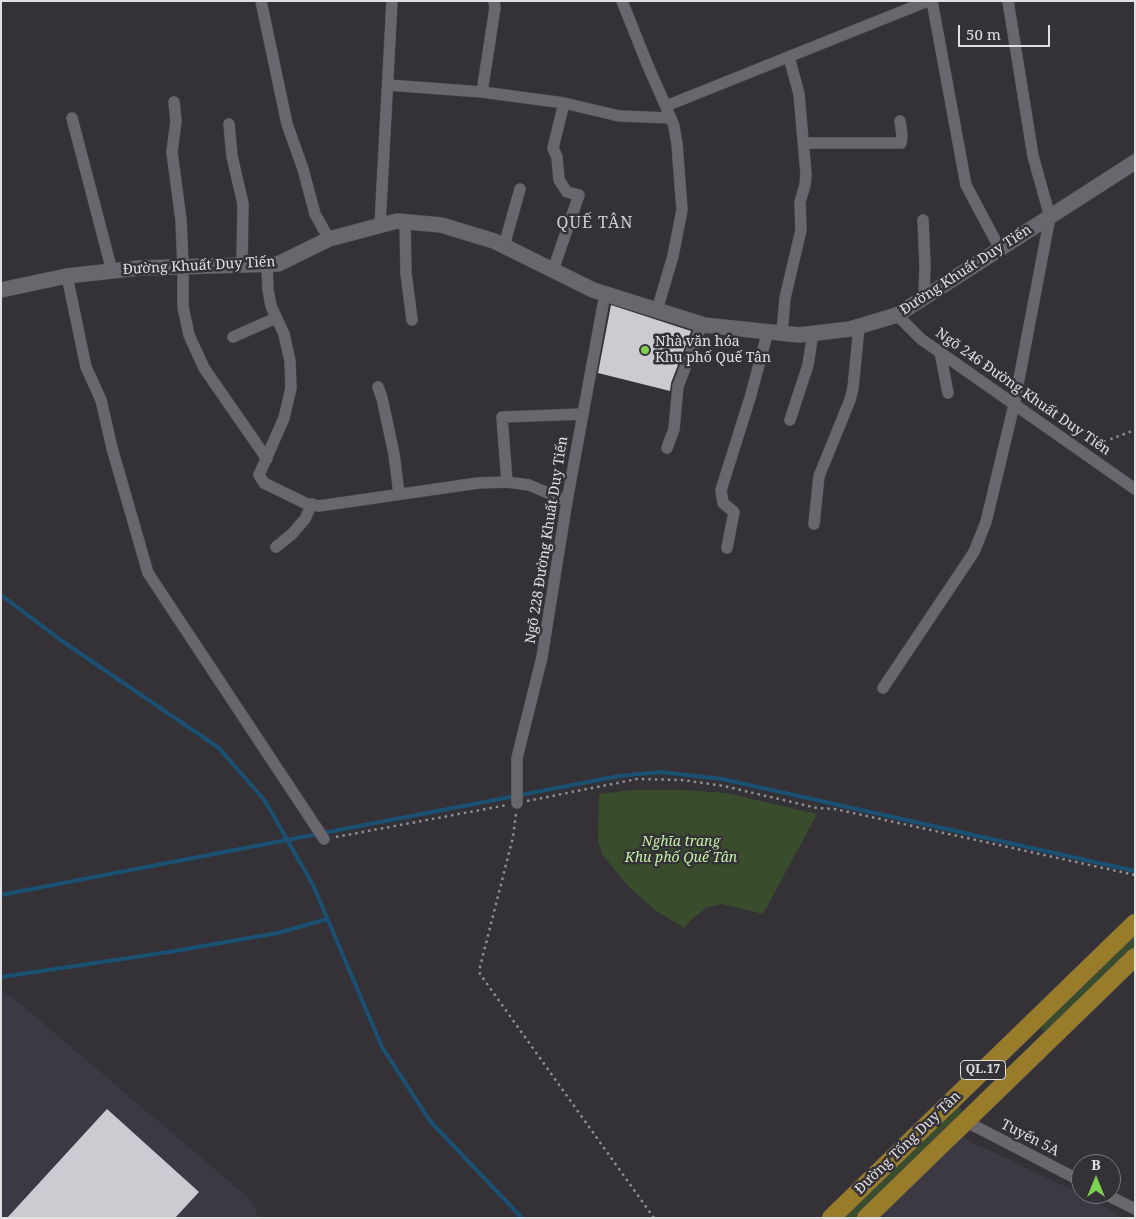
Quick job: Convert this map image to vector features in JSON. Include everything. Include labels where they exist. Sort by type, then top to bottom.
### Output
[{"type":"highway","name":"Đường Tống Duy Tân","points":[[831,1218],[1135,923]]},
{"type":"highway","name":"Đường Tống Duy Tân","points":[[866,1218],[1135,957]]},
{"type":"highway","points":[[999,1054],[1016,1072]]},
{"type":"main road","name":"Đường Khuất Duy Tiến","points":[[1,290],[67,276],[139,268],[278,264],[329,240],[397,221],[442,225],[494,241],[592,290],[702,324],[799,335],[858,326],[897,315],[1135,162]]},
{"type":"street","points":[[261,1],[287,124],[303,169],[315,214],[329,240]]},
{"type":"street","points":[[380,225],[392,1]]},
{"type":"street","points":[[482,92],[495,8],[494,1]]},
{"type":"street","points":[[622,1],[671,118],[677,144],[682,210],[673,256],[657,310]]},
{"type":"street","points":[[666,106],[928,1]]},
{"type":"street","points":[[932,1],[966,185],[1000,249]]},
{"type":"street","points":[[883,688],[974,552],[986,522],[1014,405],[1050,217],[1033,156],[1008,1]]},
{"type":"street","points":[[727,548],[734,512],[722,503],[721,490],[750,398],[775,332],[801,230],[800,202],[806,174],[804,143],[799,94],[789,57]]},
{"type":"street","points":[[388,85],[482,92],[564,103],[619,116],[671,118]]},
{"type":"street","points":[[174,102],[176,121],[172,152],[178,195],[183,267],[183,307],[189,335],[204,368],[267,459]]},
{"type":"street","points":[[553,270],[579,195],[567,192],[558,180],[557,157],[553,148],[564,103]]},
{"type":"street","points":[[72,118],[112,271]]},
{"type":"street","points":[[804,143],[901,143],[900,121]]},
{"type":"street","points":[[228,124],[232,156],[243,204],[242,265]]},
{"type":"street","points":[[504,246],[520,189]]},
{"type":"street","points":[[923,220],[924,298]]},
{"type":"street","points":[[405,222],[406,273],[412,320]]},
{"type":"street","points":[[267,264],[271,306],[284,334],[290,360],[291,388],[284,418],[259,475],[264,483],[307,504],[319,506],[478,483],[507,482],[529,485],[567,501]]},
{"type":"street","points":[[67,276],[86,366],[102,400],[112,448],[145,566],[321,834]]},
{"type":"street","name":"Ngõ 228 Đường Khuất Duy Tiến","points":[[516,797],[517,758],[542,657],[567,501],[605,294]]},
{"type":"street","name":"Ngõ 246 Đường Khuất Duy Tiến","points":[[897,315],[922,339],[1135,489]]},
{"type":"street","points":[[233,337],[276,318]]},
{"type":"street","points":[[668,448],[674,429],[678,386],[702,324]]},
{"type":"street","points":[[814,524],[818,476],[851,394],[858,326]]},
{"type":"street","points":[[790,420],[808,365],[813,333]]},
{"type":"street","points":[[940,352],[948,394]]},
{"type":"street","points":[[378,387],[394,454],[399,494]]},
{"type":"street","points":[[507,482],[502,417],[583,414]]},
{"type":"street","points":[[276,547],[292,534],[305,519],[312,504]]},
{"type":"street","name":"Tuyến 5A","points":[[965,1122],[1071,1176]]},
{"type":"street","points":[[1121,1202],[1135,1209]]},
{"type":"path","points":[[1079,450],[1135,430]]},
{"type":"path","points":[[321,834],[516,797],[637,779],[682,780],[724,786],[817,808],[835,809],[1135,875]]},
{"type":"path","points":[[516,797],[514,830],[484,948],[480,974],[654,1218]]},
{"type":"shaded area","points":[[1,992],[11,996],[251,1200],[259,1218],[1,1218]]},
{"type":"shaded area","points":[[963,1138],[1071,1190],[1071,1204],[1100,1204],[1122,1218],[877,1218]]},
{"type":"green space","name":"Nghĩa trang Khu phố Quế Tân","points":[[633,790],[685,790],[726,793],[817,814],[763,914],[722,904],[707,907],[684,928],[655,910],[627,885],[602,854],[598,841],[599,794]]},
{"type":"green space","points":[[1135,933],[1135,947],[1055,1025],[1049,1030],[1042,1031],[1041,1025]]},
{"type":"green space","points":[[958,1106],[962,1114],[856,1218],[841,1218]]},
{"type":"building","name":"Nhà văn hóa Khu phố Quế Tân","points":[[611,305],[691,331],[671,383],[670,391],[598,373]]},
{"type":"building","points":[[107,1109],[199,1192],[175,1218],[7,1218]]},
{"type":"waterway","points":[[1,595],[62,641],[219,748],[265,801],[313,885],[382,1047],[430,1121],[522,1218]]},
{"type":"waterway","points":[[1,895],[619,776],[660,772],[722,779],[1135,871]]},
{"type":"waterway","points":[[1,977],[169,952],[278,933],[327,919]]},
{"type":"place","name":"Nhà văn hóa Khu phố Quế Tân","points":[[645,350]]},
{"type":"district","name":"QUẾ TÂN","points":[[595,223]]}]
